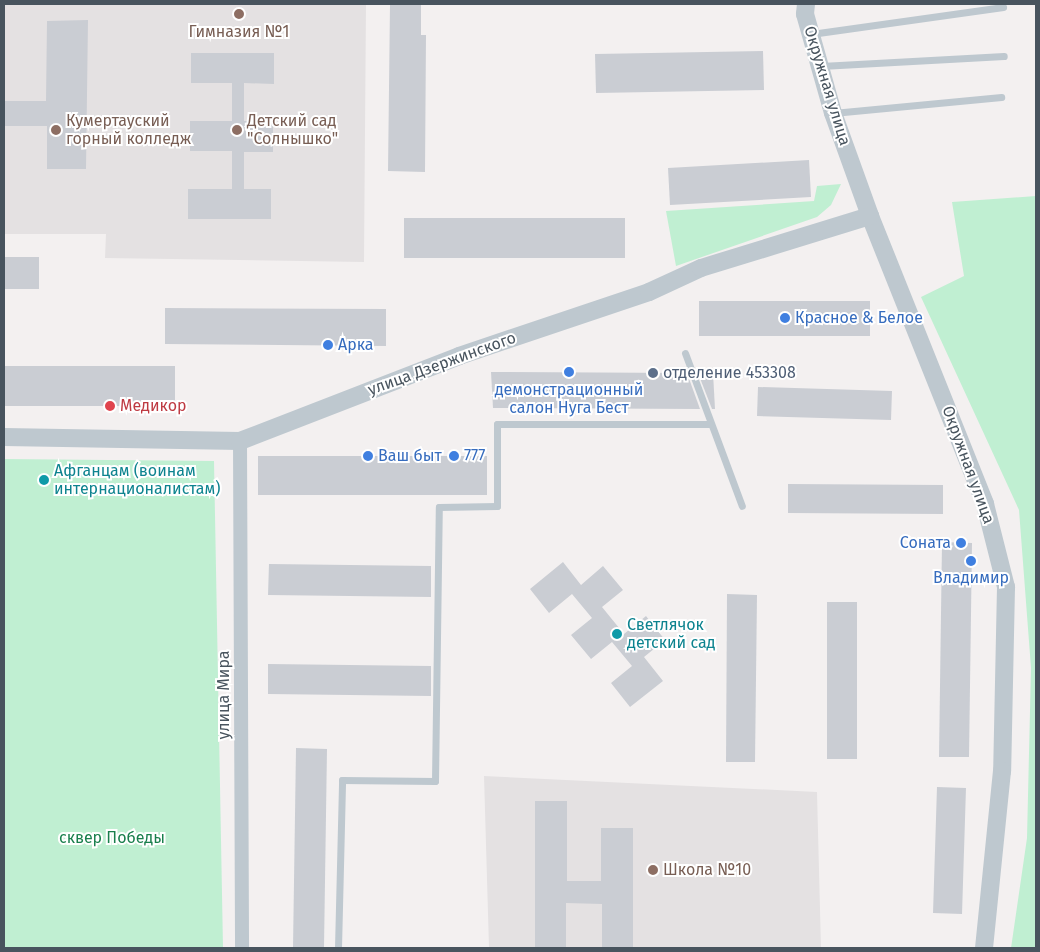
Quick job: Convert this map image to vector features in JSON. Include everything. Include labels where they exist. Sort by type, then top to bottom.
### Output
[{"type":"street","name":"Окружная улица","points":[[806,4],[805,14],[833,113],[870,216],[985,504],[1006,587],[1002,771],[984,948]]},
{"type":"street","name":"улица Дзержинского","points":[[4,437],[240,441],[459,356],[649,292],[701,268],[870,216]]},
{"type":"street","name":"улица Мира","points":[[240,441],[242,948]]},
{"type":"lane","points":[[811,34],[1003,7]]},
{"type":"lane","points":[[821,66],[1004,56]]},
{"type":"lane","points":[[833,113],[1001,97]]},
{"type":"lane","points":[[685,353],[709,424],[742,506]]},
{"type":"lane","points":[[338,948],[342,780],[435,781],[439,507],[497,506],[497,424],[709,424]]},
{"type":"shaded area","name":"Детский сад \"Солнышко\"","points":[[4,4],[366,4],[364,262],[105,258],[106,234],[4,234]]},
{"type":"shaded area","name":"Школа №10","points":[[484,776],[817,792],[821,948],[489,948]]},
{"type":"green space","points":[[841,184],[831,205],[817,217],[676,266],[666,211],[814,201],[817,186]]},
{"type":"green space","points":[[1036,196],[1036,948],[1011,948],[1027,838],[1031,668],[1019,510],[921,297],[964,276],[952,202]]},
{"type":"green space","name":"сквер Победы","points":[[4,459],[214,461],[223,948],[4,948]]},
{"type":"building","points":[[390,4],[421,4],[421,35],[426,35],[425,172],[388,171]]},
{"type":"building","points":[[88,20],[86,169],[47,169],[47,126],[4,126],[4,101],[46,101],[47,21]]},
{"type":"building","points":[[763,51],[764,90],[596,93],[595,54]]},
{"type":"building","points":[[191,53],[274,53],[274,84],[244,83],[244,121],[273,121],[273,152],[244,152],[244,189],[271,189],[271,219],[188,219],[188,189],[232,189],[232,151],[190,151],[190,121],[232,121],[232,83],[191,83]]},
{"type":"building","points":[[809,160],[811,197],[670,205],[668,168]]},
{"type":"building","points":[[404,218],[625,218],[625,258],[404,258]]},
{"type":"building","points":[[4,257],[39,257],[39,289],[4,289]]},
{"type":"building","name":"Красное & Белое","points":[[699,301],[870,301],[870,336],[699,336]]},
{"type":"building","points":[[165,308],[386,309],[386,346],[165,344]]},
{"type":"building","points":[[4,366],[175,366],[175,406],[4,406]]},
{"type":"building","points":[[491,372],[687,373],[700,409],[493,408]]},
{"type":"building","points":[[698,373],[713,373],[715,409],[712,409]]},
{"type":"building","points":[[758,387],[892,391],[891,420],[757,416]]},
{"type":"building","points":[[258,456],[487,456],[487,495],[258,495]]},
{"type":"building","points":[[788,484],[943,485],[943,514],[788,513]]},
{"type":"building","points":[[942,542],[972,543],[969,757],[939,757]]},
{"type":"building","name":"Светлячок детский сад","points":[[563,562],[581,585],[603,566],[623,590],[602,607],[624,634],[646,616],[665,640],[644,657],[663,681],[630,707],[611,683],[632,666],[612,642],[591,659],[571,635],[592,618],[572,594],[549,613],[530,589]]},
{"type":"building","points":[[269,564],[431,566],[431,597],[268,595]]},
{"type":"building","points":[[727,594],[757,595],[755,762],[726,762]]},
{"type":"building","points":[[827,602],[857,602],[857,759],[827,759]]},
{"type":"building","points":[[268,664],[431,666],[431,696],[268,694]]},
{"type":"building","points":[[296,748],[327,749],[324,948],[293,948]]},
{"type":"building","points":[[937,787],[966,788],[962,914],[933,913]]},
{"type":"building","points":[[535,801],[567,801],[567,881],[601,881],[601,828],[633,828],[633,948],[602,948],[602,904],[566,903],[566,948],[535,948]]},
{"type":"place","name":"Гимназия №1","points":[[239,14]]},
{"type":"place","name":"Кумертауский горный колледж","points":[[56,130]]},
{"type":"place","name":"Детский сад \"Солнышко\"","points":[[237,130]]},
{"type":"place","name":"Красное & Белое","points":[[785,318]]},
{"type":"place","name":"Арка","points":[[328,345]]},
{"type":"place","name":"демонстрационный салон Нуга Бест","points":[[569,372]]},
{"type":"place","name":"отделение 453308","points":[[653,373]]},
{"type":"place","name":"Медикор","points":[[110,406]]},
{"type":"place","name":"Ваш быт","points":[[368,456]]},
{"type":"place","name":"777","points":[[454,456]]},
{"type":"place","name":"Афганцам (воинам интернационалистам)","points":[[44,480]]},
{"type":"place","name":"Соната","points":[[961,543]]},
{"type":"place","name":"Владимир","points":[[971,561]]},
{"type":"place","name":"Светлячок детский сад","points":[[617,634]]},
{"type":"place","name":"Школа №10","points":[[653,870]]}]
